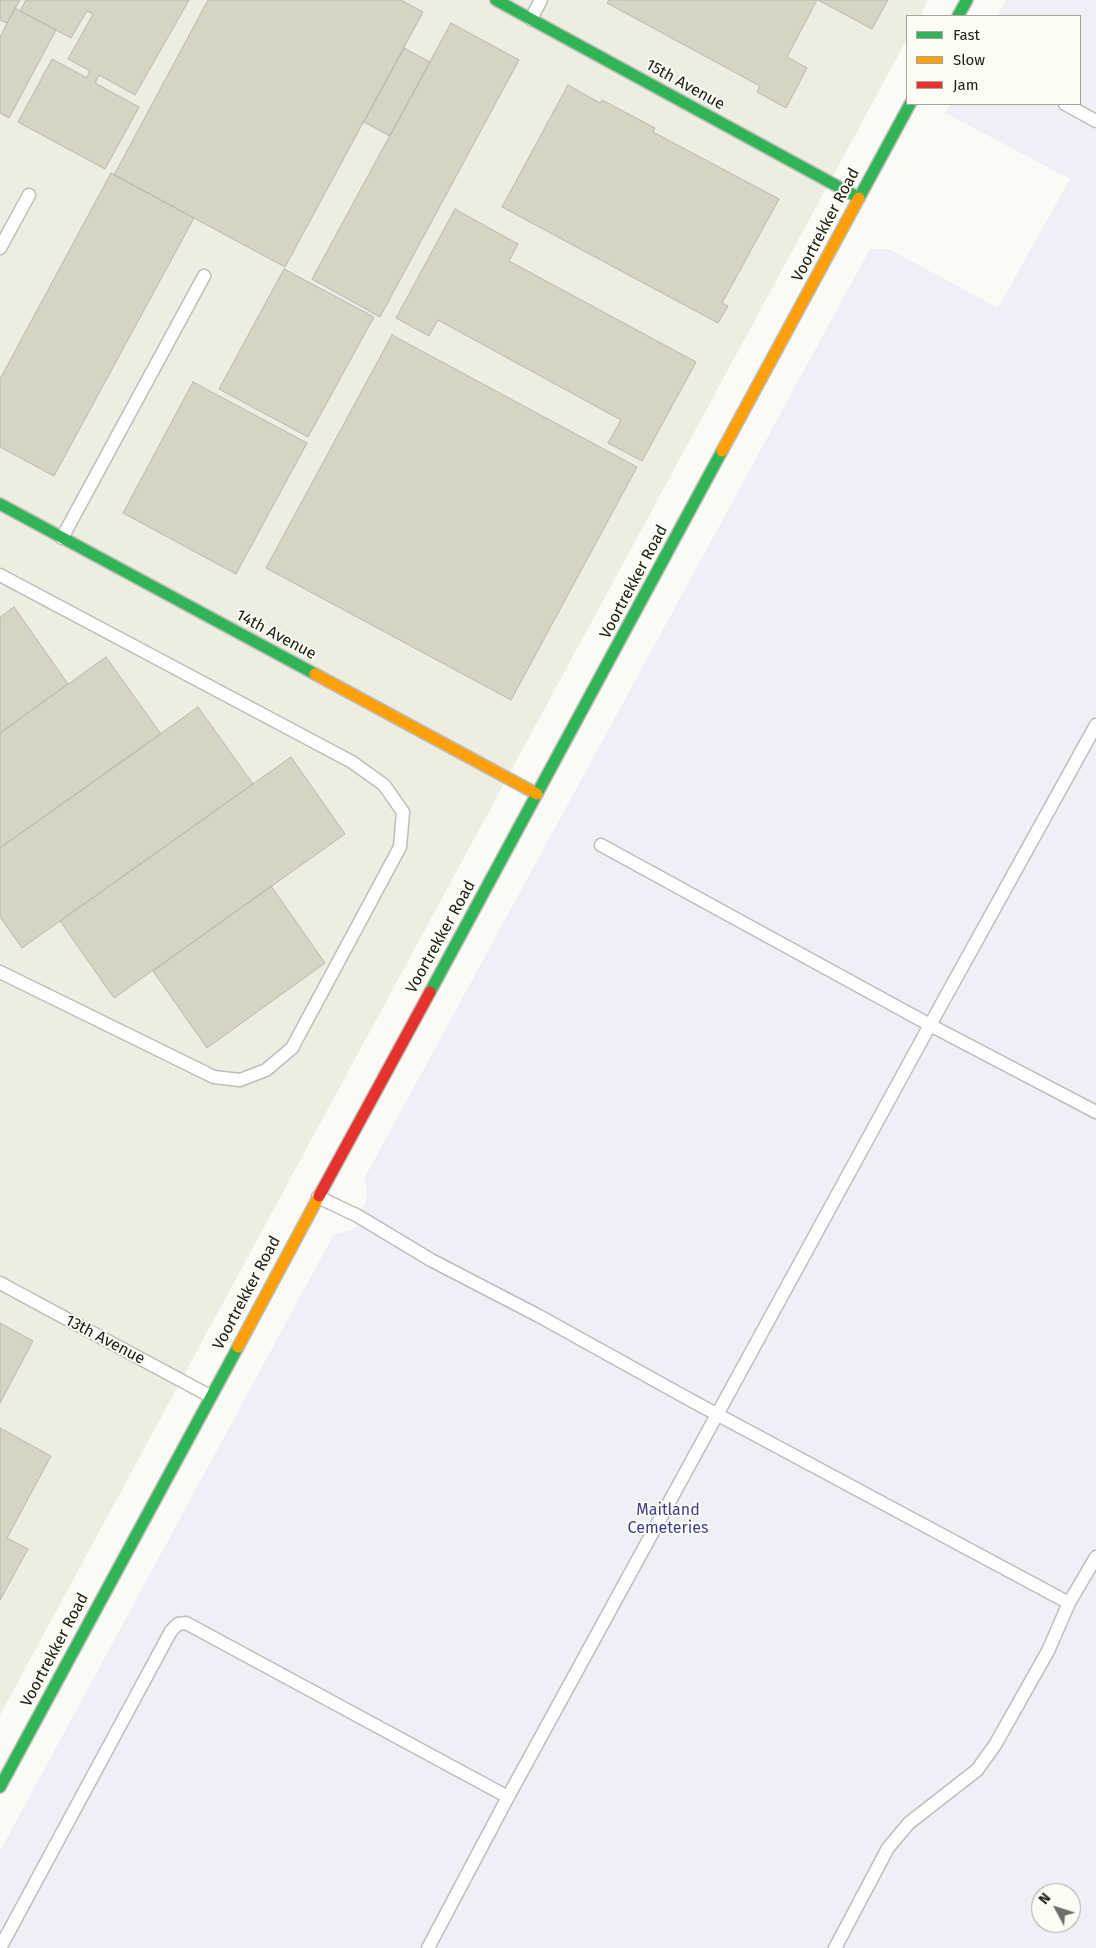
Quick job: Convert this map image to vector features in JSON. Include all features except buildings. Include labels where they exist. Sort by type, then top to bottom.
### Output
[{"type":"main road","name":"15th Avenue","points":[[496,0],[859,198]]},
{"type":"main road","points":[[959,15],[967,0]]},
{"type":"main road","name":"Voortrekker Road","points":[[0,1787],[909,105]]},
{"type":"main road","name":"14th Avenue","points":[[0,504],[537,794]]},
{"type":"lane","points":[[531,19],[541,0]]},
{"type":"lane","points":[[1066,105],[1096,121]]},
{"type":"lane","points":[[0,248],[29,195]]},
{"type":"lane","points":[[62,538],[204,276]]},
{"type":"lane","points":[[0,575],[352,762],[384,785],[403,812],[400,847],[292,1048],[266,1070],[240,1080],[214,1077],[0,972]]},
{"type":"lane","points":[[428,1948],[508,1797],[717,1414],[1096,725]]},
{"type":"lane","points":[[600,845],[930,1025],[1096,1112]]},
{"type":"lane","points":[[318,1197],[358,1216],[431,1260],[539,1316],[625,1365],[1069,1603]]},
{"type":"lane","name":"13th Avenue","points":[[0,1283],[210,1396]]},
{"type":"lane","points":[[835,1948],[888,1848],[909,1823],[977,1770],[995,1745],[1048,1651],[1069,1603],[1096,1557]]},
{"type":"lane","points":[[0,1948],[166,1640],[178,1624],[186,1624],[508,1797]]},
{"type":"shaded area","points":[[0,0],[928,0],[920,15],[906,15],[906,41],[0,1715]]},
{"type":"green space","name":"Maitland Cemeteries","points":[[1006,0],[1096,0],[1096,1948],[0,1948],[0,1851],[334,1234],[353,1230],[367,1199],[365,1177],[870,249],[889,249],[998,308],[1070,179],[945,113],[949,105],[1081,105],[1081,15],[998,15]]},
{"type":"traffic: fast","points":[[496,0],[859,198]]},
{"type":"traffic: fast","points":[[959,15],[967,0]]},
{"type":"traffic: fast","points":[[859,198],[909,105]]},
{"type":"traffic: fast","points":[[430,992],[722,451]]},
{"type":"traffic: fast","points":[[0,504],[315,674]]},
{"type":"traffic: fast","points":[[0,1787],[238,1347]]},
{"type":"traffic: slow","points":[[722,451],[859,198]]},
{"type":"traffic: slow","points":[[315,674],[537,794]]},
{"type":"traffic: slow","points":[[238,1347],[319,1196]]},
{"type":"traffic: jam","points":[[319,1196],[430,992]]}]
